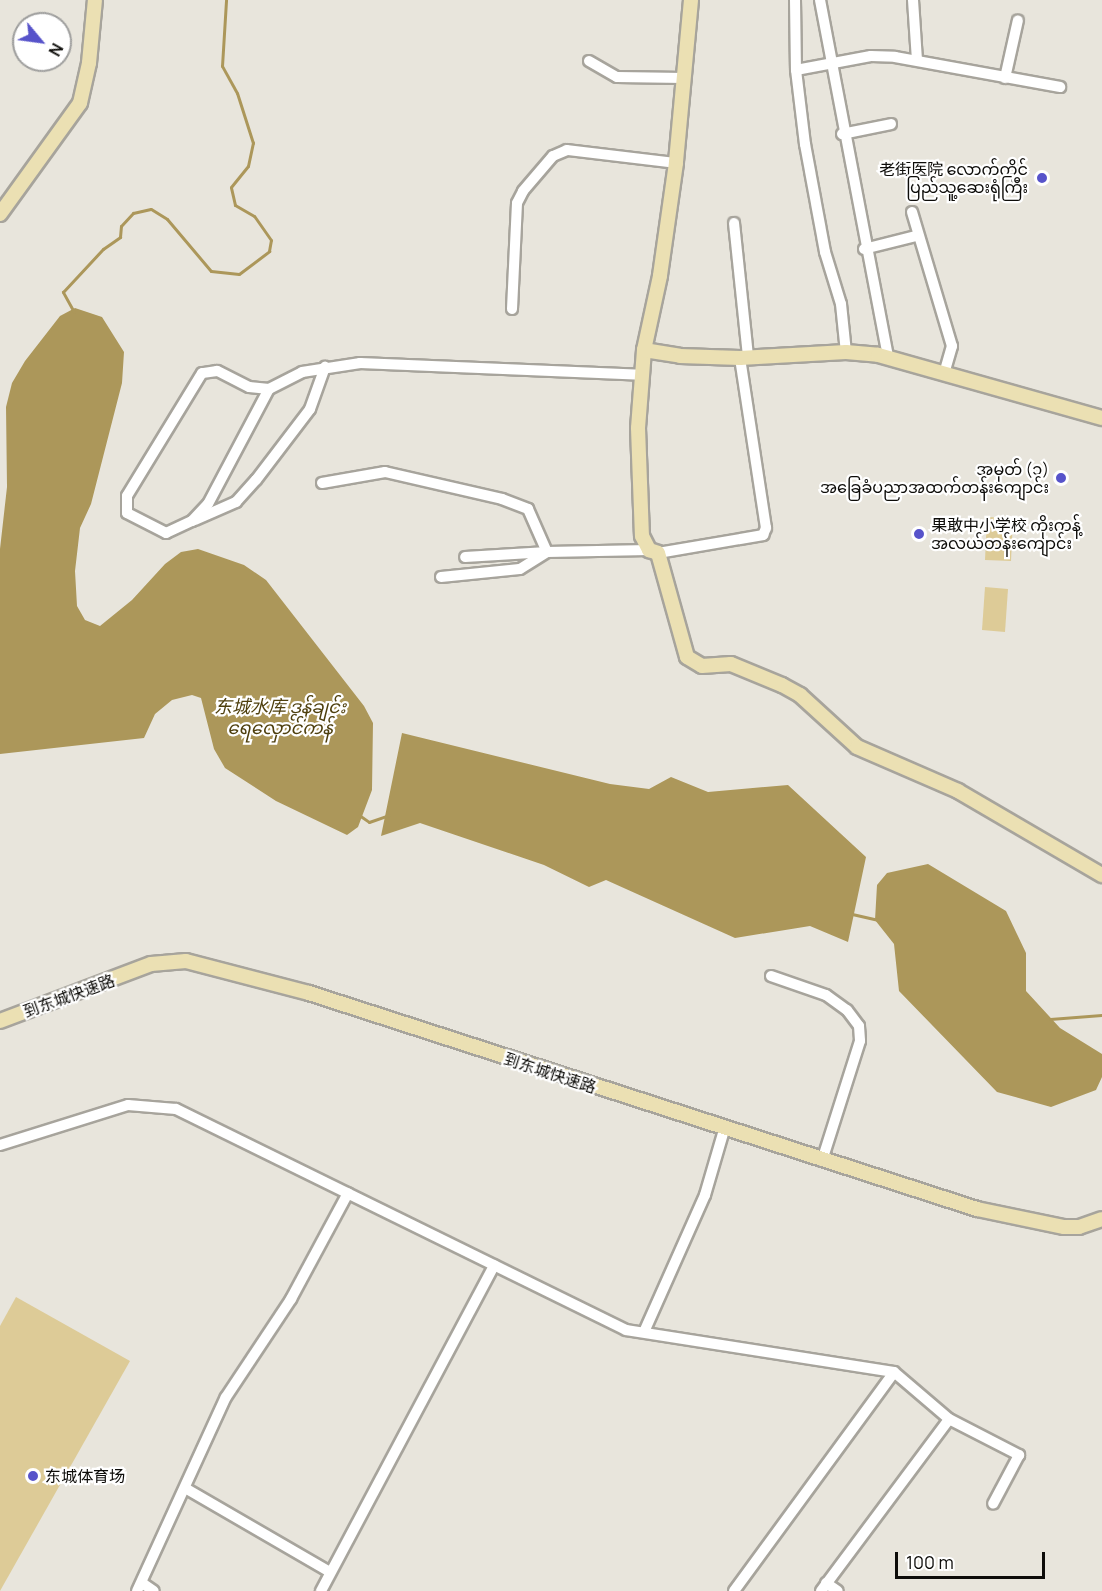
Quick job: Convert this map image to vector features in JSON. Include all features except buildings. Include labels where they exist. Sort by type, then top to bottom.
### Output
[{"type":"street","points":[[0,214],[80,103],[89,63],[95,0]]},
{"type":"street","points":[[691,0],[676,163],[660,276],[644,350],[638,428],[642,524],[654,551],[687,657],[702,666],[732,664],[782,685],[800,695],[857,747],[958,790],[1102,874]]},
{"type":"street","points":[[795,0],[796,70],[805,144],[825,252],[841,304],[846,352]]},
{"type":"street","points":[[820,0],[842,134],[888,357]]},
{"type":"street","points":[[913,0],[917,60]]},
{"type":"street","points":[[1005,78],[1018,20]]},
{"type":"street","points":[[796,70],[871,56],[917,60],[1060,87]]},
{"type":"street","points":[[590,61],[617,77],[684,78]]},
{"type":"street","points":[[842,134],[891,124]]},
{"type":"street","points":[[512,309],[517,203],[523,191],[553,156],[567,150],[676,163]]},
{"type":"street","points":[[912,212],[916,237],[952,346],[945,371]]},
{"type":"street","points":[[465,557],[547,552],[654,551],[763,536],[766,528],[744,357],[734,223]]},
{"type":"street","points":[[864,249],[916,237]]},
{"type":"street","points":[[644,350],[680,356],[744,357],[846,352],[888,357],[945,371],[1102,418]]},
{"type":"street","points":[[325,367],[310,409],[256,480],[236,502],[166,533],[127,513],[128,496],[202,373],[217,371],[249,387],[269,389],[302,372],[325,367],[360,363],[463,364],[641,375]]},
{"type":"street","points":[[192,521],[208,504],[269,389]]},
{"type":"street","points":[[322,483],[385,472],[502,499],[528,509],[547,552]]},
{"type":"street","points":[[441,577],[520,569],[547,552]]},
{"type":"street","name":"到东城快速路","points":[[0,1021],[152,964],[186,961],[309,993],[724,1130],[1016,1219],[1080,1227],[1102,1219]]},
{"type":"street","points":[[771,976],[826,995],[848,1010],[859,1026],[860,1041],[822,1161]]},
{"type":"street","points":[[0,1145],[128,1105],[148,1104],[176,1109],[605,1321],[644,1332],[894,1372],[949,1419],[1018,1455],[993,1504]]},
{"type":"street","points":[[644,1332],[705,1195],[724,1130]]},
{"type":"street","points":[[154,1591],[139,1587],[226,1397],[291,1299],[348,1194]]},
{"type":"street","points":[[321,1591],[494,1265]]},
{"type":"street","points":[[734,1591],[894,1372]]},
{"type":"street","points":[[838,1591],[824,1587],[949,1419]]},
{"type":"street","points":[[185,1488],[330,1572]]},
{"type":"shaded area","points":[[987,517],[1013,518],[1011,561],[985,560]]},
{"type":"shaded area","points":[[985,587],[1008,589],[1005,632],[982,630]]},
{"type":"shaded area","name":"东城体育场","points":[[16,1297],[130,1361],[0,1591],[0,1326]]},
{"type":"water","name":"东城水库 ဒွန်ချင်း ရေလှောင်ကန်","points":[[75,308],[102,317],[124,352],[122,383],[91,504],[80,528],[75,571],[77,606],[85,620],[100,626],[132,600],[165,564],[181,552],[198,549],[244,565],[266,580],[364,706],[373,723],[372,790],[358,827],[347,835],[276,801],[225,768],[214,749],[201,698],[192,695],[172,700],[155,714],[144,738],[0,754],[0,549],[7,487],[6,407],[12,383],[25,361],[60,316]]},
{"type":"water","points":[[402,733],[610,784],[649,789],[671,777],[708,792],[788,785],[866,857],[848,942],[810,926],[735,938],[606,880],[589,887],[544,865],[420,823],[381,836]]},
{"type":"water","points":[[928,864],[1006,911],[1026,953],[1026,991],[1060,1028],[1102,1054],[1102,1077],[1096,1090],[1051,1107],[997,1092],[899,991],[894,944],[875,920],[877,885],[887,873]]},
{"type":"waterway","points":[[74,312],[63,292],[103,249],[120,237],[121,226],[133,213],[151,209],[167,219],[211,271],[239,274],[269,251],[271,240],[254,216],[235,205],[231,187],[248,166],[253,143],[237,93],[222,66],[226,0]]},
{"type":"waterway","points":[[359,815],[369,822],[389,815]]},
{"type":"waterway","points":[[852,914],[878,920]]},
{"type":"waterway","points":[[1050,1019],[1102,1015]]},
{"type":"place","name":"老街医院 လောက်ကိုင် ပြည်သူ့ဆေးရုံကြီး","points":[[1042,178]]},
{"type":"place","name":"အမှတ် (၁) အခြေခံပညာအထက်တန်းကျောင်း","points":[[1061,478]]},
{"type":"place","name":"果敢中小学校 ကိုးကန့် အလယ်တန်းကျောင်း","points":[[919,534]]},
{"type":"place","name":"东城体育场","points":[[33,1476]]}]
